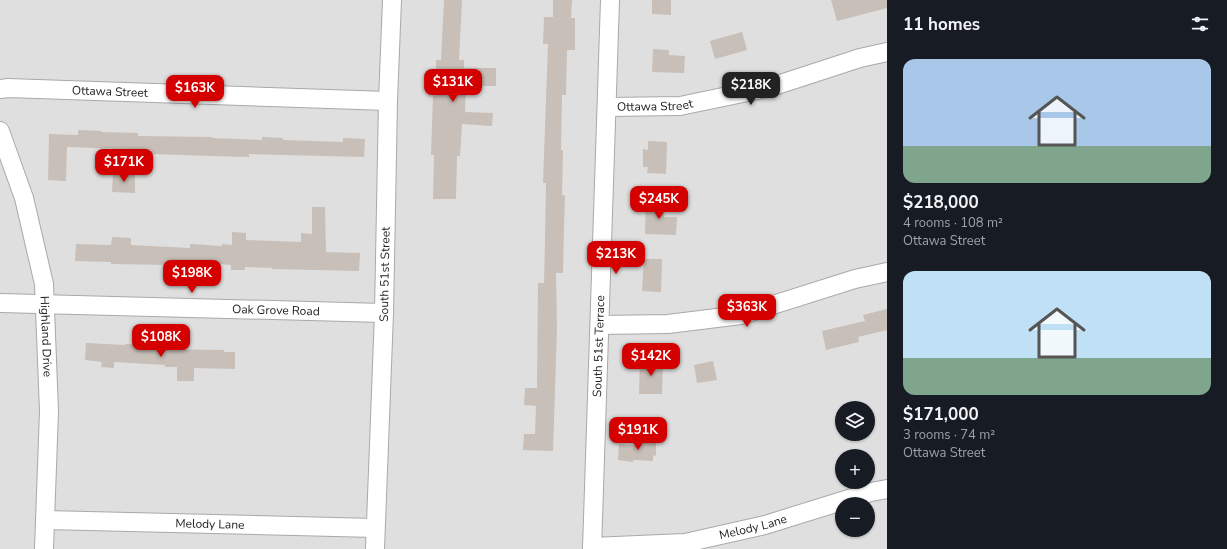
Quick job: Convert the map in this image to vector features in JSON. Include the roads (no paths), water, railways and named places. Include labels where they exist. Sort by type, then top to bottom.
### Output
[{"type":"street","name":"South 51st Street","points":[[374,549],[384,313],[388,101],[392,0]]},
{"type":"street","name":"South 51st Terrace","points":[[592,548],[610,0]]},
{"type":"street","name":"Ottawa Street","points":[[607,107],[680,106],[771,87],[860,58],[887,52]]},
{"type":"street","name":"Ottawa Street","points":[[0,89],[16,88],[388,101]]},
{"type":"street","name":"Highland Drive","points":[[0,130],[24,198],[44,284],[46,304],[49,411],[44,549]]},
{"type":"street","points":[[600,325],[668,324],[741,315],[855,278],[887,272]]},
{"type":"street","name":"Oak Grove Road","points":[[0,303],[384,313]]},
{"type":"street","name":"Melody Lane","points":[[592,548],[685,543],[766,526],[871,492],[887,489]]},
{"type":"street","name":"Melody Lane","points":[[45,520],[375,528]]}]
